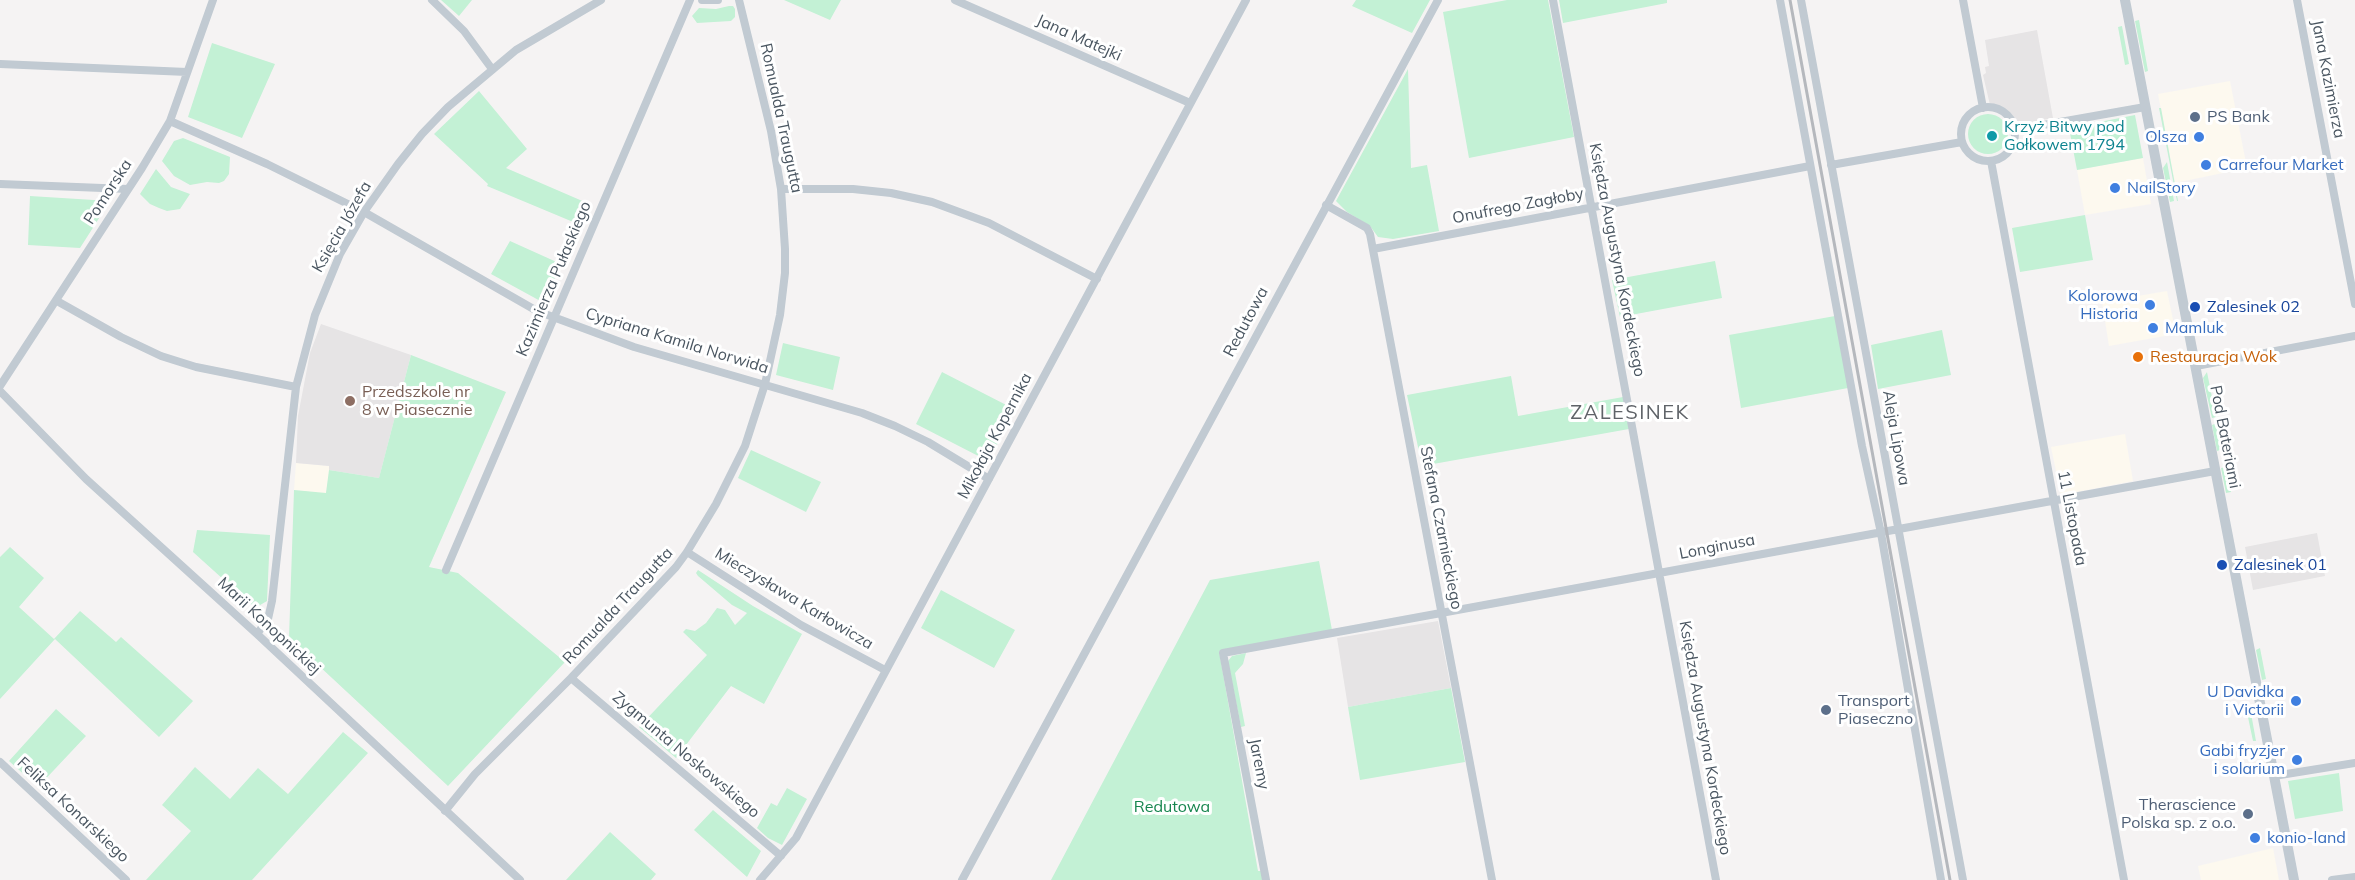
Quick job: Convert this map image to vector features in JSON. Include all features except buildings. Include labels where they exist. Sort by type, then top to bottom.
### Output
[{"type":"street","name":"Pomorska","points":[[0,386],[57,301],[170,121],[213,0]]},
{"type":"street","points":[[432,0],[464,31],[492,69]]},
{"type":"street","name":"Księcia Józefa","points":[[257,634],[268,619],[272,602],[296,387],[322,293],[340,254],[364,212],[422,134],[448,107],[516,50],[601,0]]},
{"type":"street","name":"Kazimierza Pułaskiego","points":[[446,570],[690,0]]},
{"type":"street","points":[[702,0],[718,0]]},
{"type":"street","name":"Romualda Traugutta","points":[[445,811],[475,774],[571,678],[687,552],[732,476],[757,414],[780,315],[785,273],[785,226],[771,131],[739,0]]},
{"type":"street","name":"Jana Matejki","points":[[955,0],[1190,103]]},
{"type":"street","name":"Mikołaja Kopernika","points":[[760,880],[796,838],[1246,0]]},
{"type":"street","name":"Redutowa","points":[[962,880],[1438,0]]},
{"type":"street","name":"Księdza Augustyna Kordeckiego","points":[[1553,0],[1716,880]]},
{"type":"street","name":"Aleja Lipowa","points":[[1780,0],[1862,446],[1881,533],[1941,880]]},
{"type":"street","name":"Aleja Lipowa","points":[[1801,0],[1963,880]]},
{"type":"street","points":[[1964,0],[1983,108]]},
{"type":"street","name":"Pod Bateriami","points":[[2125,0],[2294,880]]},
{"type":"street","name":"Jana Kazimierza","points":[[2297,0],[2355,304]]},
{"type":"street","points":[[0,64],[187,72]]},
{"type":"street","points":[[2015,130],[2145,107]]},
{"type":"street","points":[[1983,108],[2002,111],[2010,118],[2015,130],[2015,139],[2007,154],[1991,162],[1979,160],[1968,153],[1962,142],[1962,129],[1965,121],[1970,115],[1983,108]]},
{"type":"street","name":"Cypriana Kamila Norwida","points":[[170,121],[267,164],[364,212],[537,311],[634,347],[862,413],[895,426],[989,479]]},
{"type":"street","points":[[1831,165],[1962,142]]},
{"type":"street","name":"11 Listopada","points":[[1991,162],[2124,880]]},
{"type":"street","name":"Onufrego Zagłoby","points":[[1373,249],[1810,166]]},
{"type":"street","points":[[0,184],[128,189]]},
{"type":"street","points":[[781,189],[854,189],[891,193],[932,202],[989,223],[1097,279]]},
{"type":"street","name":"Stefana Czarnieckiego","points":[[1326,205],[1367,228],[1371,234],[1492,880]]},
{"type":"street","points":[[57,301],[121,338],[161,356],[196,367],[296,387]]},
{"type":"street","points":[[2196,366],[2355,336]]},
{"type":"street","name":"Marii Konopnickiej","points":[[0,391],[86,479],[257,634],[520,880]]},
{"type":"street","name":"Longinusa","points":[[1223,653],[2216,471]]},
{"type":"street","name":"Mieczysława Karłowicza","points":[[687,552],[801,625],[885,670]]},
{"type":"street","name":"Jaremy","points":[[1223,653],[1266,880]]},
{"type":"street","name":"Zygmunta Noskowskiego","points":[[571,678],[781,856]]},
{"type":"street","name":"Feliksa Konarskiego","points":[[0,762],[126,880]]},
{"type":"street","points":[[2274,776],[2355,764]]},
{"type":"street","points":[[2332,880],[2355,877]]},
{"type":"shaded area","points":[[2037,30],[2053,118],[2020,124],[2008,111],[1990,105],[1983,75],[1986,73],[1985,67],[1989,66],[1985,40]]},
{"type":"shaded area","points":[[2230,81],[2247,168],[2175,183],[2158,94]]},
{"type":"shaded area","points":[[2143,158],[2151,204],[2085,215],[2077,170]]},
{"type":"shaded area","points":[[2167,291],[2176,334],[2109,346],[2102,302]]},
{"type":"shaded area","name":"Przedszkole nr 8 w Piasecznie","points":[[321,324],[411,355],[379,478],[329,470],[329,466],[296,463],[298,416],[310,353]]},
{"type":"shaded area","points":[[2125,434],[2133,481],[2061,495],[2051,447]]},
{"type":"shaded area","points":[[296,463],[330,466],[326,494],[294,490]]},
{"type":"shaded area","points":[[2317,533],[2325,576],[2253,590],[2245,547]]},
{"type":"shaded area","points":[[1438,621],[1451,688],[1348,707],[1337,638]]},
{"type":"shaded area","points":[[2273,848],[2279,880],[2201,880],[2198,866]]},
{"type":"green space","points":[[441,0],[472,0],[459,16]]},
{"type":"green space","points":[[784,0],[841,0],[830,20]]},
{"type":"green space","points":[[1356,0],[1430,0],[1412,33],[1352,6]]},
{"type":"green space","points":[[1507,0],[1548,0],[1574,137],[1469,158],[1443,12]]},
{"type":"green space","points":[[1559,0],[1667,0],[1667,3],[1563,23]]},
{"type":"green space","points":[[729,6],[735,9],[735,17],[731,21],[697,23],[692,16],[699,8],[716,9]]},
{"type":"green space","points":[[2139,20],[2148,71],[2145,72],[2135,21]]},
{"type":"green space","points":[[2122,26],[2129,64],[2125,65],[2118,27]]},
{"type":"green space","points":[[212,43],[275,64],[242,138],[188,117]]},
{"type":"green space","points":[[1408,69],[1411,168],[1427,165],[1439,231],[1393,239],[1378,237],[1370,226],[1347,212],[1336,201]]},
{"type":"green space","points":[[479,91],[527,149],[506,168],[587,203],[578,224],[487,186],[488,184],[434,134]]},
{"type":"green space","points":[[2159,108],[2161,108],[2178,201],[2177,201]]},
{"type":"green space","points":[[1988,114],[1996,115],[2002,120],[2007,126],[2007,142],[2002,148],[1996,153],[1988,154],[1980,153],[1974,148],[1969,142],[1968,134],[1969,126],[1974,120],[1980,115]]},
{"type":"green space","points":[[2135,115],[2143,158],[2077,170],[2069,128]]},
{"type":"green space","points":[[183,138],[230,157],[229,174],[224,181],[190,185],[174,176],[162,161],[174,141]]},
{"type":"green space","points":[[2167,162],[2174,201],[2170,202],[2163,168]]},
{"type":"green space","points":[[156,169],[171,187],[190,194],[180,209],[167,211],[150,204],[140,194]]},
{"type":"green space","points":[[30,196],[110,201],[80,248],[28,245]]},
{"type":"green space","points":[[2085,215],[2093,260],[2020,272],[2012,228]]},
{"type":"green space","points":[[510,241],[561,264],[544,303],[491,274]]},
{"type":"green space","points":[[1715,261],[1722,298],[1620,317],[1612,280]]},
{"type":"green space","points":[[1835,316],[1848,388],[1741,408],[1729,335]]},
{"type":"green space","points":[[1942,330],[1951,375],[1878,389],[1871,345]]},
{"type":"green space","points":[[783,343],[840,357],[833,390],[776,375]]},
{"type":"green space","points":[[411,355],[506,392],[429,567],[458,573],[565,662],[448,786],[289,638],[294,490],[326,493],[329,470],[379,478]]},
{"type":"green space","points":[[942,372],[1016,410],[988,461],[916,424]]},
{"type":"green space","points":[[2207,372],[2216,417],[2212,418],[2203,378]]},
{"type":"green space","points":[[1511,376],[1518,416],[1623,397],[1629,429],[1422,466],[1407,395]]},
{"type":"green space","points":[[2217,423],[2223,449],[2217,451],[2212,425]]},
{"type":"green space","points":[[751,450],[821,482],[806,512],[738,478]]},
{"type":"green space","points":[[2226,467],[2231,492],[2226,493],[2221,468]]},
{"type":"green space","points":[[197,530],[270,535],[267,601],[255,608],[193,552]]},
{"type":"green space","points":[[10,547],[44,578],[19,607],[54,639],[80,611],[116,642],[121,637],[193,701],[159,737],[55,639],[0,699],[0,557]]},
{"type":"green space","name":"Redutowa","points":[[1319,561],[1332,630],[1219,651],[1258,871],[1261,871],[1263,880],[1051,880],[1210,580]]},
{"type":"green space","points":[[698,570],[753,606],[802,634],[764,704],[731,686],[676,758],[639,727],[707,655],[683,632],[686,629],[695,631],[706,623],[717,608],[725,610],[735,625],[747,613],[732,605],[698,576],[696,573]]},
{"type":"green space","points":[[941,590],[1015,630],[994,668],[921,628]]},
{"type":"green space","points":[[2260,648],[2266,679],[2262,680],[2256,650]]},
{"type":"green space","points":[[1246,653],[1243,664],[1235,673],[1245,726],[1241,727],[1228,661],[1232,656]]},
{"type":"green space","points":[[1451,688],[1465,762],[1360,780],[1348,707]]},
{"type":"green space","points":[[2249,702],[2256,741],[2253,741],[2245,703]]},
{"type":"green space","points":[[56,709],[86,736],[38,787],[9,761]]},
{"type":"green space","points":[[343,732],[368,753],[252,880],[146,880],[191,831],[162,805],[195,767],[230,799],[258,768],[288,794]]},
{"type":"green space","points":[[2339,773],[2343,811],[2295,819],[2288,781]]},
{"type":"green space","points":[[787,788],[807,799],[782,845],[768,838],[757,828],[771,803],[777,806]]},
{"type":"green space","points":[[713,810],[761,851],[747,877],[694,830]]},
{"type":"green space","points":[[610,832],[656,874],[651,880],[566,880]]},
{"type":"railway","points":[[1790,0],[1950,880]]},
{"type":"place","name":"PS Bank","points":[[2195,117]]},
{"type":"place","name":"Krzyż Bitwy pod Gołkowem 1794","points":[[1992,136]]},
{"type":"place","name":"Olsza","points":[[2199,137]]},
{"type":"place","name":"Carrefour Market","points":[[2206,165]]},
{"type":"place","name":"NailStory","points":[[2115,188]]},
{"type":"place","name":"Kolorowa Historia","points":[[2150,305]]},
{"type":"place","name":"Zalesinek 02","points":[[2195,307]]},
{"type":"place","name":"Mamluk","points":[[2153,328]]},
{"type":"place","name":"Restauracja Wok","points":[[2138,357]]},
{"type":"place","name":"Przedszkole nr 8 w Piasecznie","points":[[350,401]]},
{"type":"place","name":"Zalesinek 01","points":[[2222,565]]},
{"type":"place","name":"U Davidka i Victorii","points":[[2296,701]]},
{"type":"place","name":"Transport Piaseczno","points":[[1826,710]]},
{"type":"place","name":"Gabi fryzjer i solarium","points":[[2297,760]]},
{"type":"place","name":"Therascience Polska sp. z o.o.","points":[[2248,814]]},
{"type":"place","name":"konio-land","points":[[2255,838]]},
{"type":"district","name":"ZALESINEK","points":[[1630,413]]}]
